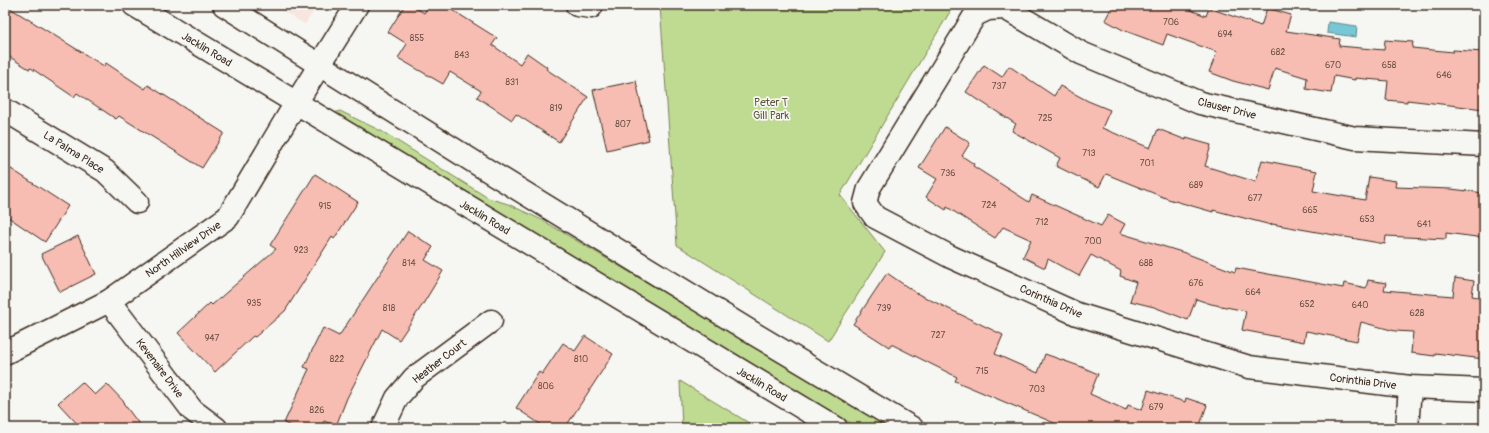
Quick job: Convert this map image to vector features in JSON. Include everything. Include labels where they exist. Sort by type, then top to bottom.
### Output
[{"type":"street","name":"Jacklin Road","points":[[134,5],[836,428]]},
{"type":"street","points":[[224,5],[479,165],[756,335],[912,428]]},
{"type":"street","name":"North Hillview Drive","points":[[5,353],[109,301],[228,217],[357,5]]},
{"type":"street","name":"Clauser Drive","points":[[988,9],[1005,8],[1081,53],[1200,102],[1354,138],[1484,145]]},
{"type":"street","name":"Corinthia Drive","points":[[988,9],[975,15],[869,188],[865,204],[875,217],[951,257],[1077,314],[1249,366],[1410,387],[1484,390]]},
{"type":"street","name":"La Palma Place","points":[[5,110],[105,171],[137,202]]},
{"type":"street","name":"Kevenaire Drive","points":[[109,301],[192,410],[216,428]]},
{"type":"street","name":"Heather Court","points":[[383,428],[397,398],[414,378],[491,321]]},
{"type":"street","points":[[1407,428],[1410,387]]},
{"type":"shaded area","points":[[272,5],[318,5],[305,24]]},
{"type":"green space","name":"Peter T Gill Park","points":[[660,5],[954,5],[840,195],[885,252],[828,341],[677,245]]},
{"type":"green space","points":[[340,111],[383,132],[488,198],[508,204],[542,220],[891,428],[859,428],[334,113]]},
{"type":"green space","points":[[680,381],[749,423],[749,428],[682,428]]},
{"type":"water","points":[[1328,22],[1357,26],[1356,37],[1327,33]]},
{"type":"building","points":[[5,5],[104,66],[106,63],[145,89],[148,85],[224,133],[202,168],[119,116],[116,119],[77,93],[74,97],[31,68],[29,69],[5,54]]},
{"type":"building","points":[[405,5],[412,5],[424,13],[429,5],[458,5],[454,11],[497,38],[492,45],[520,64],[527,53],[547,67],[546,69],[588,97],[559,142],[516,114],[512,120],[477,97],[481,91],[450,72],[443,84],[398,58],[407,44],[388,32]]},
{"type":"building","points":[[1113,5],[1178,5],[1206,16],[1209,8],[1261,26],[1267,8],[1291,15],[1286,31],[1340,39],[1339,46],[1384,50],[1385,40],[1413,42],[1412,48],[1453,52],[1453,50],[1484,52],[1484,109],[1407,100],[1407,102],[1386,100],[1388,81],[1355,78],[1355,80],[1334,76],[1331,93],[1306,89],[1307,78],[1275,68],[1268,90],[1233,81],[1209,72],[1217,52],[1167,34],[1163,45],[1123,30],[1105,20]]},
{"type":"building","points":[[984,65],[1002,77],[1009,66],[1054,96],[1060,86],[1088,101],[1110,110],[1102,128],[1150,148],[1158,129],[1186,140],[1186,138],[1211,145],[1205,166],[1256,182],[1262,160],[1317,171],[1313,191],[1365,200],[1369,177],[1396,181],[1395,187],[1451,189],[1484,193],[1484,238],[1446,233],[1446,239],[1386,236],[1385,244],[1271,225],[1213,210],[1213,212],[1168,199],[1106,174],[1099,187],[1056,166],[1060,158],[1012,131],[1016,124],[966,92]]},
{"type":"building","points":[[636,81],[649,140],[607,150],[593,90]]},
{"type":"building","points":[[945,127],[970,143],[962,156],[974,164],[973,166],[1029,202],[1032,195],[1101,226],[1108,215],[1125,224],[1120,233],[1185,253],[1235,272],[1236,268],[1343,288],[1344,283],[1366,288],[1368,280],[1386,283],[1384,290],[1453,296],[1455,278],[1474,281],[1472,296],[1484,298],[1484,359],[1435,353],[1435,356],[1411,353],[1413,332],[1395,331],[1361,322],[1357,341],[1306,331],[1304,342],[1242,330],[1246,311],[1211,304],[1196,299],[1188,320],[1154,307],[1130,301],[1136,282],[1120,276],[1121,271],[1091,255],[1079,276],[1048,259],[1045,268],[1023,257],[1031,240],[1003,227],[995,238],[947,207],[946,210],[926,197],[937,179],[919,168]]},
{"type":"building","points":[[5,165],[68,206],[45,242],[5,215]]},
{"type":"building","points":[[315,174],[358,202],[334,239],[332,237],[285,311],[255,337],[253,336],[215,372],[178,333],[210,303],[212,305],[276,249],[270,245]]},
{"type":"building","points":[[408,231],[433,247],[425,260],[443,271],[423,304],[399,340],[382,329],[347,398],[336,426],[324,421],[320,428],[295,428],[284,423],[309,369],[304,367],[323,328],[339,336]]},
{"type":"building","points":[[78,236],[96,274],[60,292],[41,254]]},
{"type":"building","points":[[887,273],[916,293],[1003,335],[995,354],[1038,373],[1045,354],[1082,367],[1098,374],[1090,394],[1126,410],[1128,405],[1142,410],[1148,390],[1185,402],[1186,398],[1207,405],[1199,428],[1066,428],[955,381],[957,377],[891,344],[889,347],[853,324]]},
{"type":"building","points":[[585,336],[613,354],[565,428],[546,428],[516,408],[539,372],[542,374],[563,343],[575,351]]},
{"type":"building","points":[[82,382],[95,395],[107,384],[125,403],[124,404],[142,428],[81,428],[58,403]]}]
